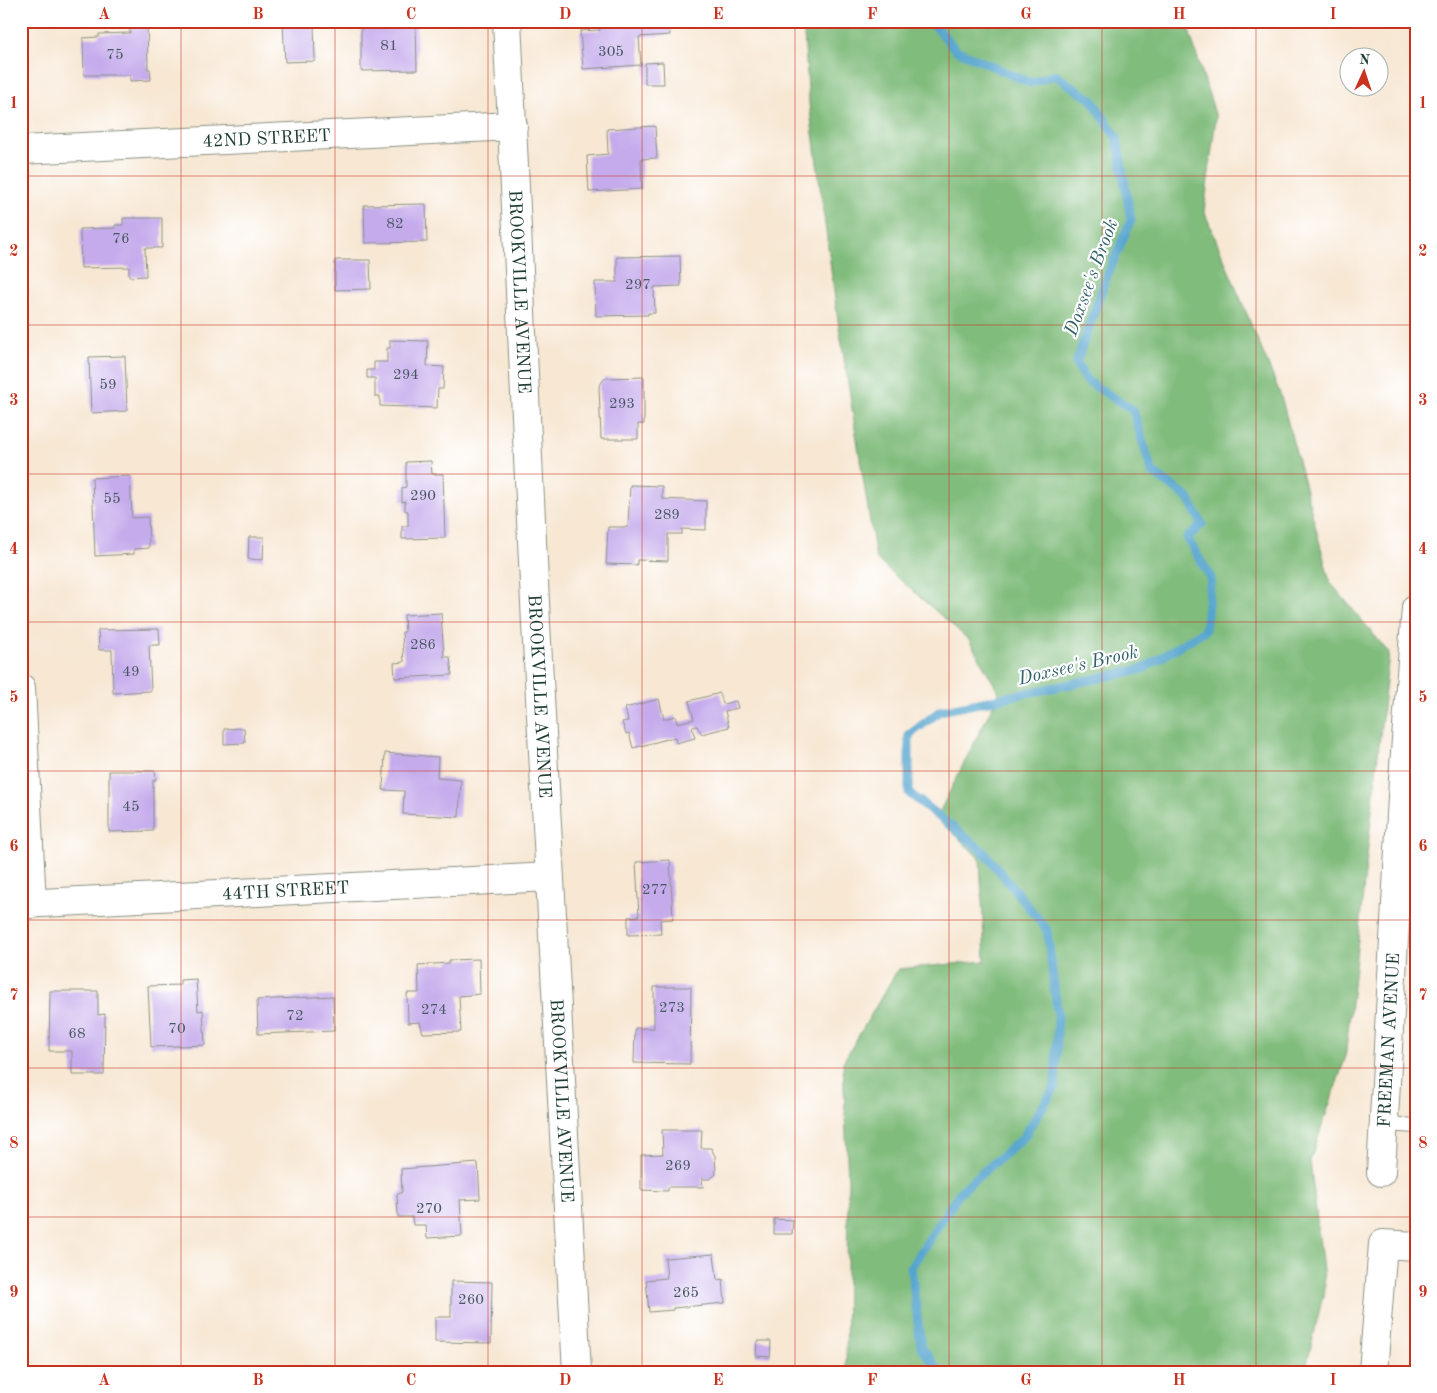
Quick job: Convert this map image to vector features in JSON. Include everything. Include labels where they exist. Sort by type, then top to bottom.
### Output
[{"type":"street","name":"BROOKVILLE AVENUE","points":[[508,21],[535,614],[550,854],[549,877],[577,1372]]},
{"type":"street","name":"42ND STREET","points":[[21,150],[513,126]]},
{"type":"street","name":"FREEMAN AVENUE","points":[[1382,1172],[1402,789],[1416,608]]},
{"type":"street","points":[[21,688],[27,904]]},
{"type":"street","name":"44TH STREET","points":[[27,904],[549,877]]},
{"type":"street","points":[[1373,1372],[1383,1244],[1416,1246]]},
{"type":"lane","points":[[1384,1124],[1416,1126]]},
{"type":"green space","points":[[803,21],[1186,21],[1216,117],[1204,211],[1281,396],[1330,582],[1389,653],[1345,1059],[1310,1161],[1325,1287],[1305,1372],[846,1372],[848,1181],[843,1062],[898,969],[985,961],[980,859],[937,817],[999,693],[969,640],[876,559],[837,314],[809,103]]},
{"type":"building","points":[[361,21],[416,21],[417,70],[361,71]]},
{"type":"building","points":[[600,21],[669,21],[670,35],[639,37],[641,65],[583,69],[580,31],[600,30]]},
{"type":"building","points":[[130,22],[147,22],[148,69],[150,69],[151,80],[130,81],[130,75],[84,75],[83,38],[99,37],[99,34],[130,33]]},
{"type":"building","points":[[314,23],[315,61],[285,62],[283,24]]},
{"type":"building","points":[[663,62],[664,84],[645,84],[645,63]]},
{"type":"building","points":[[655,126],[657,158],[641,159],[642,189],[589,192],[587,156],[608,154],[607,129]]},
{"type":"building","points":[[426,204],[427,242],[365,243],[364,205]]},
{"type":"building","points":[[123,218],[162,218],[162,248],[145,248],[146,276],[129,277],[129,267],[81,268],[80,229],[115,228],[115,225],[123,225]]},
{"type":"building","points":[[680,256],[681,286],[654,287],[655,313],[648,313],[648,315],[596,316],[595,282],[617,282],[617,257]]},
{"type":"building","points":[[335,260],[370,260],[371,289],[335,290]]},
{"type":"building","points":[[390,340],[428,341],[427,366],[444,367],[443,389],[438,389],[437,408],[380,406],[380,396],[375,396],[375,378],[367,378],[367,370],[374,370],[374,362],[387,362],[387,348],[390,348]]},
{"type":"building","points":[[125,356],[127,411],[91,413],[89,357]]},
{"type":"building","points":[[644,377],[644,424],[638,424],[638,439],[601,439],[599,386],[605,378]]},
{"type":"building","points":[[431,461],[432,474],[443,474],[445,538],[402,539],[402,526],[408,526],[408,511],[405,511],[405,501],[402,502],[402,488],[406,487],[406,462]]},
{"type":"building","points":[[130,476],[132,518],[148,517],[149,548],[134,549],[134,554],[95,556],[92,478]]},
{"type":"building","points":[[630,485],[662,486],[662,499],[706,501],[706,530],[682,529],[682,534],[668,534],[668,561],[637,560],[637,565],[606,564],[608,527],[628,527]]},
{"type":"building","points":[[249,537],[264,537],[263,560],[248,559]]},
{"type":"building","points":[[441,613],[444,657],[450,657],[452,675],[395,678],[394,663],[404,662],[402,632],[405,632],[404,615]]},
{"type":"building","points":[[159,629],[160,645],[149,645],[151,691],[113,693],[112,650],[99,650],[98,630]]},
{"type":"building","points":[[720,693],[723,704],[736,701],[738,708],[725,711],[729,727],[702,734],[697,726],[692,727],[695,738],[676,743],[675,737],[633,748],[629,733],[626,734],[622,722],[628,721],[625,708],[659,699],[664,719],[675,716],[677,723],[694,719],[689,701]]},
{"type":"building","points":[[244,728],[245,743],[224,744],[224,729]]},
{"type":"building","points":[[385,753],[438,757],[437,778],[461,780],[459,817],[403,814],[404,791],[383,790]]},
{"type":"building","points":[[109,771],[155,771],[156,780],[153,780],[153,831],[109,832]]},
{"type":"building","points":[[670,860],[673,919],[660,920],[661,934],[628,935],[628,917],[639,916],[636,862]]},
{"type":"building","points":[[479,959],[480,994],[459,996],[461,1032],[423,1033],[420,1022],[408,1023],[407,993],[419,993],[418,965],[449,963],[449,960]]},
{"type":"building","points":[[196,979],[198,1011],[203,1010],[205,1045],[151,1047],[148,986],[180,985],[180,980]]},
{"type":"building","points":[[654,987],[691,987],[690,1064],[634,1063],[635,1028],[654,1028]]},
{"type":"building","points":[[50,991],[98,991],[98,1015],[105,1014],[104,1075],[72,1075],[72,1051],[49,1051]]},
{"type":"building","points":[[333,996],[334,1031],[258,1034],[257,1000]]},
{"type":"building","points":[[662,1130],[702,1130],[701,1148],[711,1148],[715,1156],[716,1174],[710,1179],[702,1179],[703,1187],[668,1187],[668,1191],[641,1190],[641,1155],[663,1154]]},
{"type":"building","points":[[478,1163],[480,1199],[460,1200],[462,1236],[427,1238],[426,1225],[413,1225],[412,1217],[398,1217],[397,1195],[402,1192],[401,1169]]},
{"type":"building","points":[[774,1219],[793,1220],[792,1234],[774,1234]]},
{"type":"building","points":[[714,1254],[717,1280],[723,1279],[725,1303],[649,1312],[646,1280],[667,1278],[665,1258]]},
{"type":"building","points":[[451,1281],[492,1282],[491,1343],[435,1342],[435,1317],[451,1317]]},
{"type":"building","points":[[757,1341],[771,1341],[770,1357],[756,1356]]},
{"type":"waterway","name":"Doxsee's Brook","points":[[931,21],[956,50],[1030,83],[1055,75],[1092,100],[1117,138],[1131,220],[1105,281],[1076,363],[1087,381],[1133,410],[1152,472],[1188,498],[1202,524],[1187,538],[1211,578],[1205,630],[1143,669],[940,711],[909,735],[909,793],[984,852],[1047,930],[1058,1017],[1055,1087],[1023,1138],[960,1192],[911,1267],[921,1347],[940,1372]]}]
